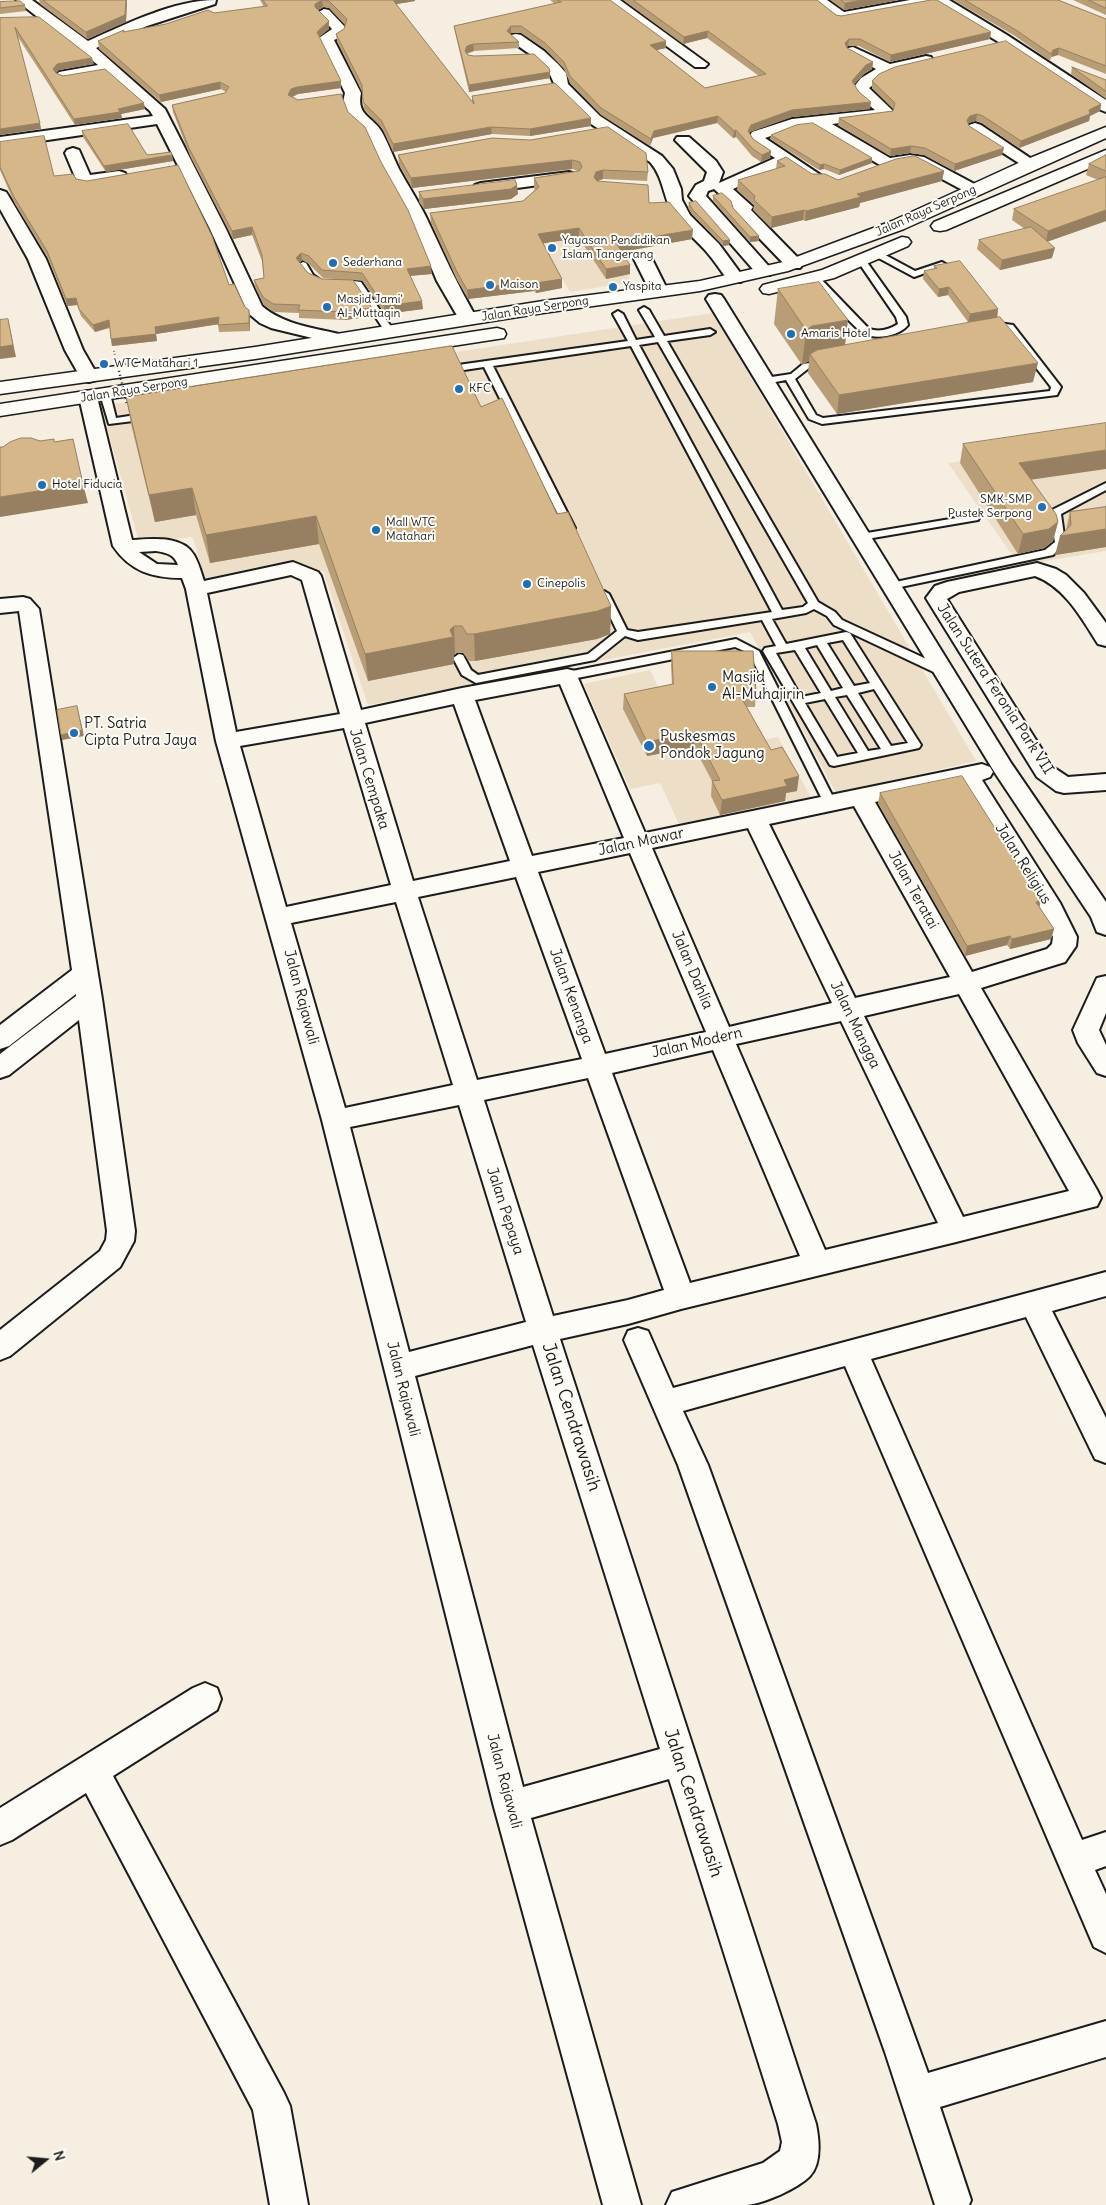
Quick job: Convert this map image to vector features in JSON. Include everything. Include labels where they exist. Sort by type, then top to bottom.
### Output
[{"type":"main road","name":"Jalan Raya Serpong","points":[[0,388],[390,332],[579,302],[700,286],[735,278],[794,264],[898,225],[1031,164],[1098,136]]},
{"type":"main road","points":[[1098,136],[1106,148]]},
{"type":"main road","name":"Jalan Raya Serpong","points":[[754,292],[815,278],[869,257],[1106,155]]},
{"type":"main road","name":"Jalan Raya Serpong","points":[[568,322],[725,297]]},
{"type":"main road","points":[[579,302],[603,317]]},
{"type":"main road","name":"Jalan Raya Serpong","points":[[0,410],[97,395],[173,388],[511,331]]},
{"type":"street","points":[[23,0],[86,47],[159,114],[218,229],[254,309],[266,319],[276,324],[337,339]]},
{"type":"street","points":[[611,0],[700,64]]},
{"type":"street","points":[[818,0],[856,27]]},
{"type":"street","points":[[841,17],[871,5],[934,0]]},
{"type":"street","points":[[938,0],[976,20],[1009,41],[1060,78],[1106,107]]},
{"type":"street","points":[[951,0],[1008,30],[1057,62],[1088,90],[1106,101]]},
{"type":"street","points":[[86,47],[142,23],[210,1]]},
{"type":"street","points":[[324,12],[339,28],[338,33],[326,38],[358,119],[367,124],[394,159],[406,196],[418,217],[446,281],[468,319]]},
{"type":"street","points":[[26,17],[44,16]]},
{"type":"street","points":[[516,38],[539,54],[556,70],[555,84],[594,119],[656,159],[665,169],[673,189],[674,200],[684,218],[713,248],[735,278]]},
{"type":"street","points":[[990,46],[1009,41]]},
{"type":"street","points":[[854,51],[888,69]]},
{"type":"street","points":[[520,55],[539,54]]},
{"type":"street","points":[[831,180],[824,176],[818,179],[760,142],[757,136],[792,124],[884,114],[885,111],[865,95],[861,88],[872,76],[888,69],[944,56]]},
{"type":"street","points":[[1057,62],[1073,68]]},
{"type":"street","points":[[64,75],[110,68]]},
{"type":"street","points":[[0,142],[159,114],[175,105]]},
{"type":"street","points":[[817,122],[875,157],[891,163]]},
{"type":"street","points":[[975,128],[1031,164]]},
{"type":"street","points":[[592,133],[610,130]]},
{"type":"street","points":[[683,140],[710,164],[714,172],[711,184],[702,188],[697,196],[764,271]]},
{"type":"street","points":[[73,153],[84,181],[136,173]]},
{"type":"street","points":[[786,159],[722,188],[745,207],[740,208],[794,264]]},
{"type":"street","points":[[873,170],[891,163],[913,159],[974,190]]},
{"type":"street","points":[[165,168],[184,165]]},
{"type":"street","points":[[463,190],[572,176]]},
{"type":"street","points":[[520,184],[529,196],[527,199]]},
{"type":"street","points":[[653,188],[673,189]]},
{"type":"street","points":[[406,196],[425,194]]},
{"type":"street","points":[[0,195],[38,259],[74,350],[89,376]]},
{"type":"street","points":[[418,217],[438,215]]},
{"type":"street","points":[[643,259],[659,291]]},
{"type":"street","points":[[725,297],[765,381],[1003,768],[1102,915],[1106,926]]},
{"type":"street","points":[[97,395],[123,546],[134,561],[148,568],[193,580]]},
{"type":"street","name":"Jalan Cempaka","points":[[193,580],[293,568],[311,576],[351,719],[468,1093]]},
{"type":"street","name":"Jalan Sutera Feronia Park VII","points":[[1106,638],[1064,582],[1050,572],[1037,569],[954,587],[942,592],[936,598],[1045,772],[1064,785],[1106,782]]},
{"type":"street","name":"Jalan Rajawali","points":[[193,580],[227,740],[279,917],[335,1120],[510,1807],[622,2205]]},
{"type":"street","points":[[0,606],[23,604],[29,609],[89,999],[121,1231],[120,1241],[110,1259],[0,1347]]},
{"type":"street","points":[[227,740],[351,719],[462,695],[567,676]]},
{"type":"street","name":"Jalan Dahlia","points":[[567,676],[817,1264]]},
{"type":"street","name":"Jalan Kenanga","points":[[462,695],[681,1297]]},
{"type":"street","name":"Jalan Mawar","points":[[279,917],[1003,768]]},
{"type":"street","name":"Jalan Religius","points":[[966,775],[1052,909],[1065,937],[1064,946],[1056,956]]},
{"type":"street","name":"Jalan Teratai","points":[[860,796],[1087,1198],[956,1231]]},
{"type":"street","name":"Jalan Mangga","points":[[755,819],[956,1231]]},
{"type":"street","name":"Jalan Modern","points":[[335,1120],[597,1066],[848,1010],[966,983],[1056,956]]},
{"type":"street","points":[[0,1039],[84,974]]},
{"type":"street","points":[[1106,985],[1086,1030],[1087,1036],[1106,1066]]},
{"type":"street","points":[[0,1068],[89,999]]},
{"type":"street","name":"Jalan Pepaya","points":[[468,1093],[543,1330]]},
{"type":"street","points":[[397,1368],[543,1330],[628,1312],[681,1297],[956,1231]]},
{"type":"street","points":[[665,1403],[1106,1284]]},
{"type":"street","points":[[1034,1304],[1106,1449]]},
{"type":"street","name":"Jalan Cendrawasih","points":[[543,1330],[797,2124],[801,2142],[797,2162],[772,2179],[685,2205]]},
{"type":"street","points":[[638,1340],[696,1474],[918,2095],[952,2200]]},
{"type":"street","points":[[853,1352],[1106,1935]]},
{"type":"street","points":[[0,1828],[205,1699]]},
{"type":"street","points":[[510,1807],[679,1760]]},
{"type":"street","points":[[92,1770],[271,2106],[289,2205]]},
{"type":"street","points":[[1074,1860],[1106,1849]]},
{"type":"street","points":[[918,2095],[1106,2039]]},
{"type":"lane","points":[[869,257],[914,274],[942,266]]},
{"type":"lane","points":[[815,278],[866,331],[875,333],[900,329],[903,325],[901,317],[869,257]]},
{"type":"lane","points":[[303,265],[309,277],[315,282],[358,284],[390,332]]},
{"type":"lane","points":[[644,310],[810,607],[824,619],[838,623],[944,672]]},
{"type":"lane","points":[[603,317],[632,343],[779,614]]},
{"type":"lane","points":[[790,378],[812,417],[822,421],[1054,394],[1056,387],[1010,327],[996,324],[978,328]]},
{"type":"lane","points":[[438,371],[710,332]]},
{"type":"lane","points":[[765,381],[790,378],[806,366],[839,360]]},
{"type":"lane","points":[[487,363],[575,537]]},
{"type":"lane","points":[[97,395],[112,422],[161,414]]},
{"type":"lane","points":[[891,586],[1049,553],[1060,543],[1056,512],[1106,486]]},
{"type":"lane","points":[[862,537],[974,518]]},
{"type":"lane","points":[[597,580],[623,632],[638,636],[650,636],[810,607]]},
{"type":"lane","points":[[765,616],[783,648]]},
{"type":"lane","points":[[459,658],[466,672],[476,679],[591,658],[623,632]]},
{"type":"lane","points":[[846,636],[915,745],[834,762],[769,651],[783,648],[846,636]]},
{"type":"lane","points":[[597,639],[610,642]]},
{"type":"lane","points":[[820,641],[888,751]]},
{"type":"lane","points":[[567,676],[736,644],[745,646],[753,651],[830,803]]},
{"type":"lane","points":[[798,646],[865,756]]},
{"type":"lane","points":[[798,701],[877,685]]},
{"type":"path","points":[[114,351],[127,404]]},
{"type":"shaded area","name":"Yayasan Pendidikan Islam Tangerang","points":[[596,220],[632,282],[570,292],[552,261],[486,234]]},
{"type":"shaded area","points":[[713,313],[976,761],[836,793],[750,632],[368,705],[323,571],[208,591],[193,537],[139,542],[101,406]]},
{"type":"shaded area","name":"SMK-SMP Pustek Serpong","points":[[1106,439],[1106,551],[1019,565],[948,463]]},
{"type":"shaded area","name":"Puskesmas Pondok Jagung","points":[[650,670],[691,755],[778,737],[812,799],[680,826],[660,783],[630,789],[584,684]]},
{"type":"building","points":[[43,0],[126,0],[125,15],[86,32]]},
{"type":"building","points":[[263,0],[322,0],[315,4],[315,7],[329,21],[317,32],[341,81],[297,87],[291,89],[288,95],[298,100],[341,94],[348,112],[365,127],[381,162],[408,210],[431,266],[407,269],[422,301],[384,306],[362,273],[322,270],[309,256],[301,253],[296,258],[308,273],[322,279],[353,280],[372,308],[344,312],[298,310],[300,305],[273,304],[263,297],[254,280],[264,278],[262,255],[252,227],[232,231],[189,148],[172,105],[225,93],[229,87],[220,82],[159,95],[98,41],[124,30],[123,32],[166,24],[208,10],[214,13],[267,6]]},
{"type":"building","points":[[322,0],[393,0],[474,104],[472,96],[555,83],[591,118],[530,129],[491,127],[393,144],[381,120],[363,102],[362,85],[336,34],[344,29],[347,19],[329,1]]},
{"type":"building","points":[[558,0],[610,0],[666,41],[650,45],[705,88],[766,74],[708,31],[684,37],[633,0],[817,0],[836,15],[841,16],[937,0],[991,32],[891,55],[860,39],[849,39],[845,43],[847,48],[873,62],[866,65],[852,81],[859,92],[871,102],[792,110],[751,125],[748,131],[753,139],[771,151],[762,155],[718,116],[654,131],[651,139],[601,108],[570,76],[564,62],[545,43],[521,26],[511,26],[507,31],[519,42],[473,44],[467,46],[465,51],[468,55],[474,56],[534,54],[549,68],[550,72],[469,85],[454,26],[561,2]]},
{"type":"building","points":[[841,0],[863,0],[845,3]]},
{"type":"building","points":[[965,0],[1058,0],[1106,19],[1106,66],[1059,48],[1053,50],[1051,54],[1016,30]]},
{"type":"building","points":[[1089,0],[1106,0],[1106,8]]},
{"type":"building","points":[[20,1],[25,5],[0,8],[0,2]]},
{"type":"building","points":[[39,17],[92,58],[57,64],[53,69],[56,73],[63,76],[105,69],[144,103],[118,109],[120,112],[74,119],[15,27],[40,123],[0,129],[0,18]]},
{"type":"building","points":[[1006,41],[1101,104],[1089,110],[1090,114],[1021,141],[983,116],[977,114],[970,116],[967,120],[969,126],[1004,148],[955,164],[925,148],[911,146],[891,149],[839,118],[893,111],[895,103],[872,81],[879,74],[895,67]]},
{"type":"building","points":[[1072,67],[1106,80],[1106,91]]},
{"type":"building","points":[[813,123],[872,158],[840,170],[824,164],[820,165],[771,135],[796,125]]},
{"type":"building","points":[[128,124],[147,155],[171,152],[172,155],[104,166],[82,131]]},
{"type":"building","points":[[608,127],[646,153],[648,172],[603,170],[596,172],[594,177],[597,181],[648,185],[649,203],[669,202],[693,230],[616,243],[630,265],[606,269],[579,228],[538,234],[562,279],[467,290],[430,213],[523,201],[539,187],[534,178],[579,171],[582,167],[580,162],[572,160],[411,178],[398,155],[492,138],[530,140]]},
{"type":"building","points":[[44,136],[54,176],[73,174],[76,179],[87,181],[178,165],[212,236],[229,285],[234,284],[245,307],[249,310],[249,323],[218,325],[219,317],[155,327],[156,334],[111,339],[109,320],[93,325],[79,309],[76,298],[66,299],[47,251],[14,197],[0,167],[0,142]]},
{"type":"building","points":[[1106,155],[1106,171],[1089,164]]},
{"type":"building","points":[[915,156],[944,171],[857,194],[861,197],[806,211],[772,217],[754,200],[755,196],[738,180],[785,166],[777,161],[786,157],[812,174],[825,174],[838,180],[896,159]]},
{"type":"building","points":[[1106,177],[1106,210],[1048,231],[1014,209]]},
{"type":"building","points":[[515,180],[517,185],[511,189],[423,199],[419,192]]},
{"type":"building","points":[[722,193],[731,201],[733,208],[759,236],[750,237],[713,196]]},
{"type":"building","points":[[696,201],[730,240],[723,241],[692,209],[689,203]]},
{"type":"building","points":[[1031,227],[1055,248],[1002,260],[979,240]]},
{"type":"building","points":[[960,261],[998,309],[970,314],[949,287],[939,289],[924,271],[937,268],[934,266]]},
{"type":"building","points":[[819,282],[848,320],[812,326],[806,330],[778,289]]},
{"type":"building","points":[[1000,317],[1038,363],[839,395],[810,354],[817,350]]},
{"type":"building","points":[[8,319],[13,345],[0,347],[0,320]]},
{"type":"building","name":"Mall WTC Matahari","points":[[452,346],[481,407],[502,398],[557,514],[568,512],[611,606],[598,611],[474,634],[467,634],[462,626],[454,626],[450,630],[453,637],[365,654],[316,516],[206,535],[192,488],[149,495],[126,397]]},
{"type":"building","points":[[1106,423],[1106,450],[1019,463],[1056,514],[1058,522],[1049,529],[1023,534],[963,444]]},
{"type":"building","points":[[21,438],[31,438],[40,441],[54,439],[54,442],[73,439],[83,484],[0,497],[0,447]]},
{"type":"building","points":[[1106,507],[1106,529],[1060,536],[1071,525],[1070,512]]},
{"type":"building","points":[[672,651],[753,651],[756,692],[738,692],[771,750],[782,747],[799,776],[784,780],[787,786],[722,800],[712,781],[720,780],[695,732],[647,742],[624,694],[673,684]]},
{"type":"building","points":[[77,706],[82,730],[61,735],[57,710]]},
{"type":"building","points":[[962,776],[1041,901],[1036,902],[1054,929],[1012,939],[1010,936],[967,946],[880,793]]},
{"type":"place","name":"Yayasan Pendidikan Islam Tangerang","points":[[552,248]]},
{"type":"place","name":"Sederhana","points":[[333,263]]},
{"type":"place","name":"Maison","points":[[490,285]]},
{"type":"place","name":"Yaspita","points":[[613,287]]},
{"type":"place","name":"Masjid Jami' Al-Muttaqin","points":[[327,307]]},
{"type":"place","name":"Amaris Hotel","points":[[791,334]]},
{"type":"place","name":"WTC Matahari 1","points":[[104,364]]},
{"type":"place","name":"KFC","points":[[459,389]]},
{"type":"place","name":"Hotel Fiducia","points":[[42,485]]},
{"type":"place","name":"SMK-SMP Pustek Serpong","points":[[1042,507]]},
{"type":"place","name":"Mall WTC Matahari","points":[[376,530]]},
{"type":"place","name":"Cinepolis","points":[[527,584]]},
{"type":"place","name":"Masjid Al-Muhajirin","points":[[712,687]]},
{"type":"place","name":"PT. Satria Cipta Putra Jaya","points":[[74,733]]},
{"type":"place","name":"Puskesmas Pondok Jagung","points":[[649,746]]}]
